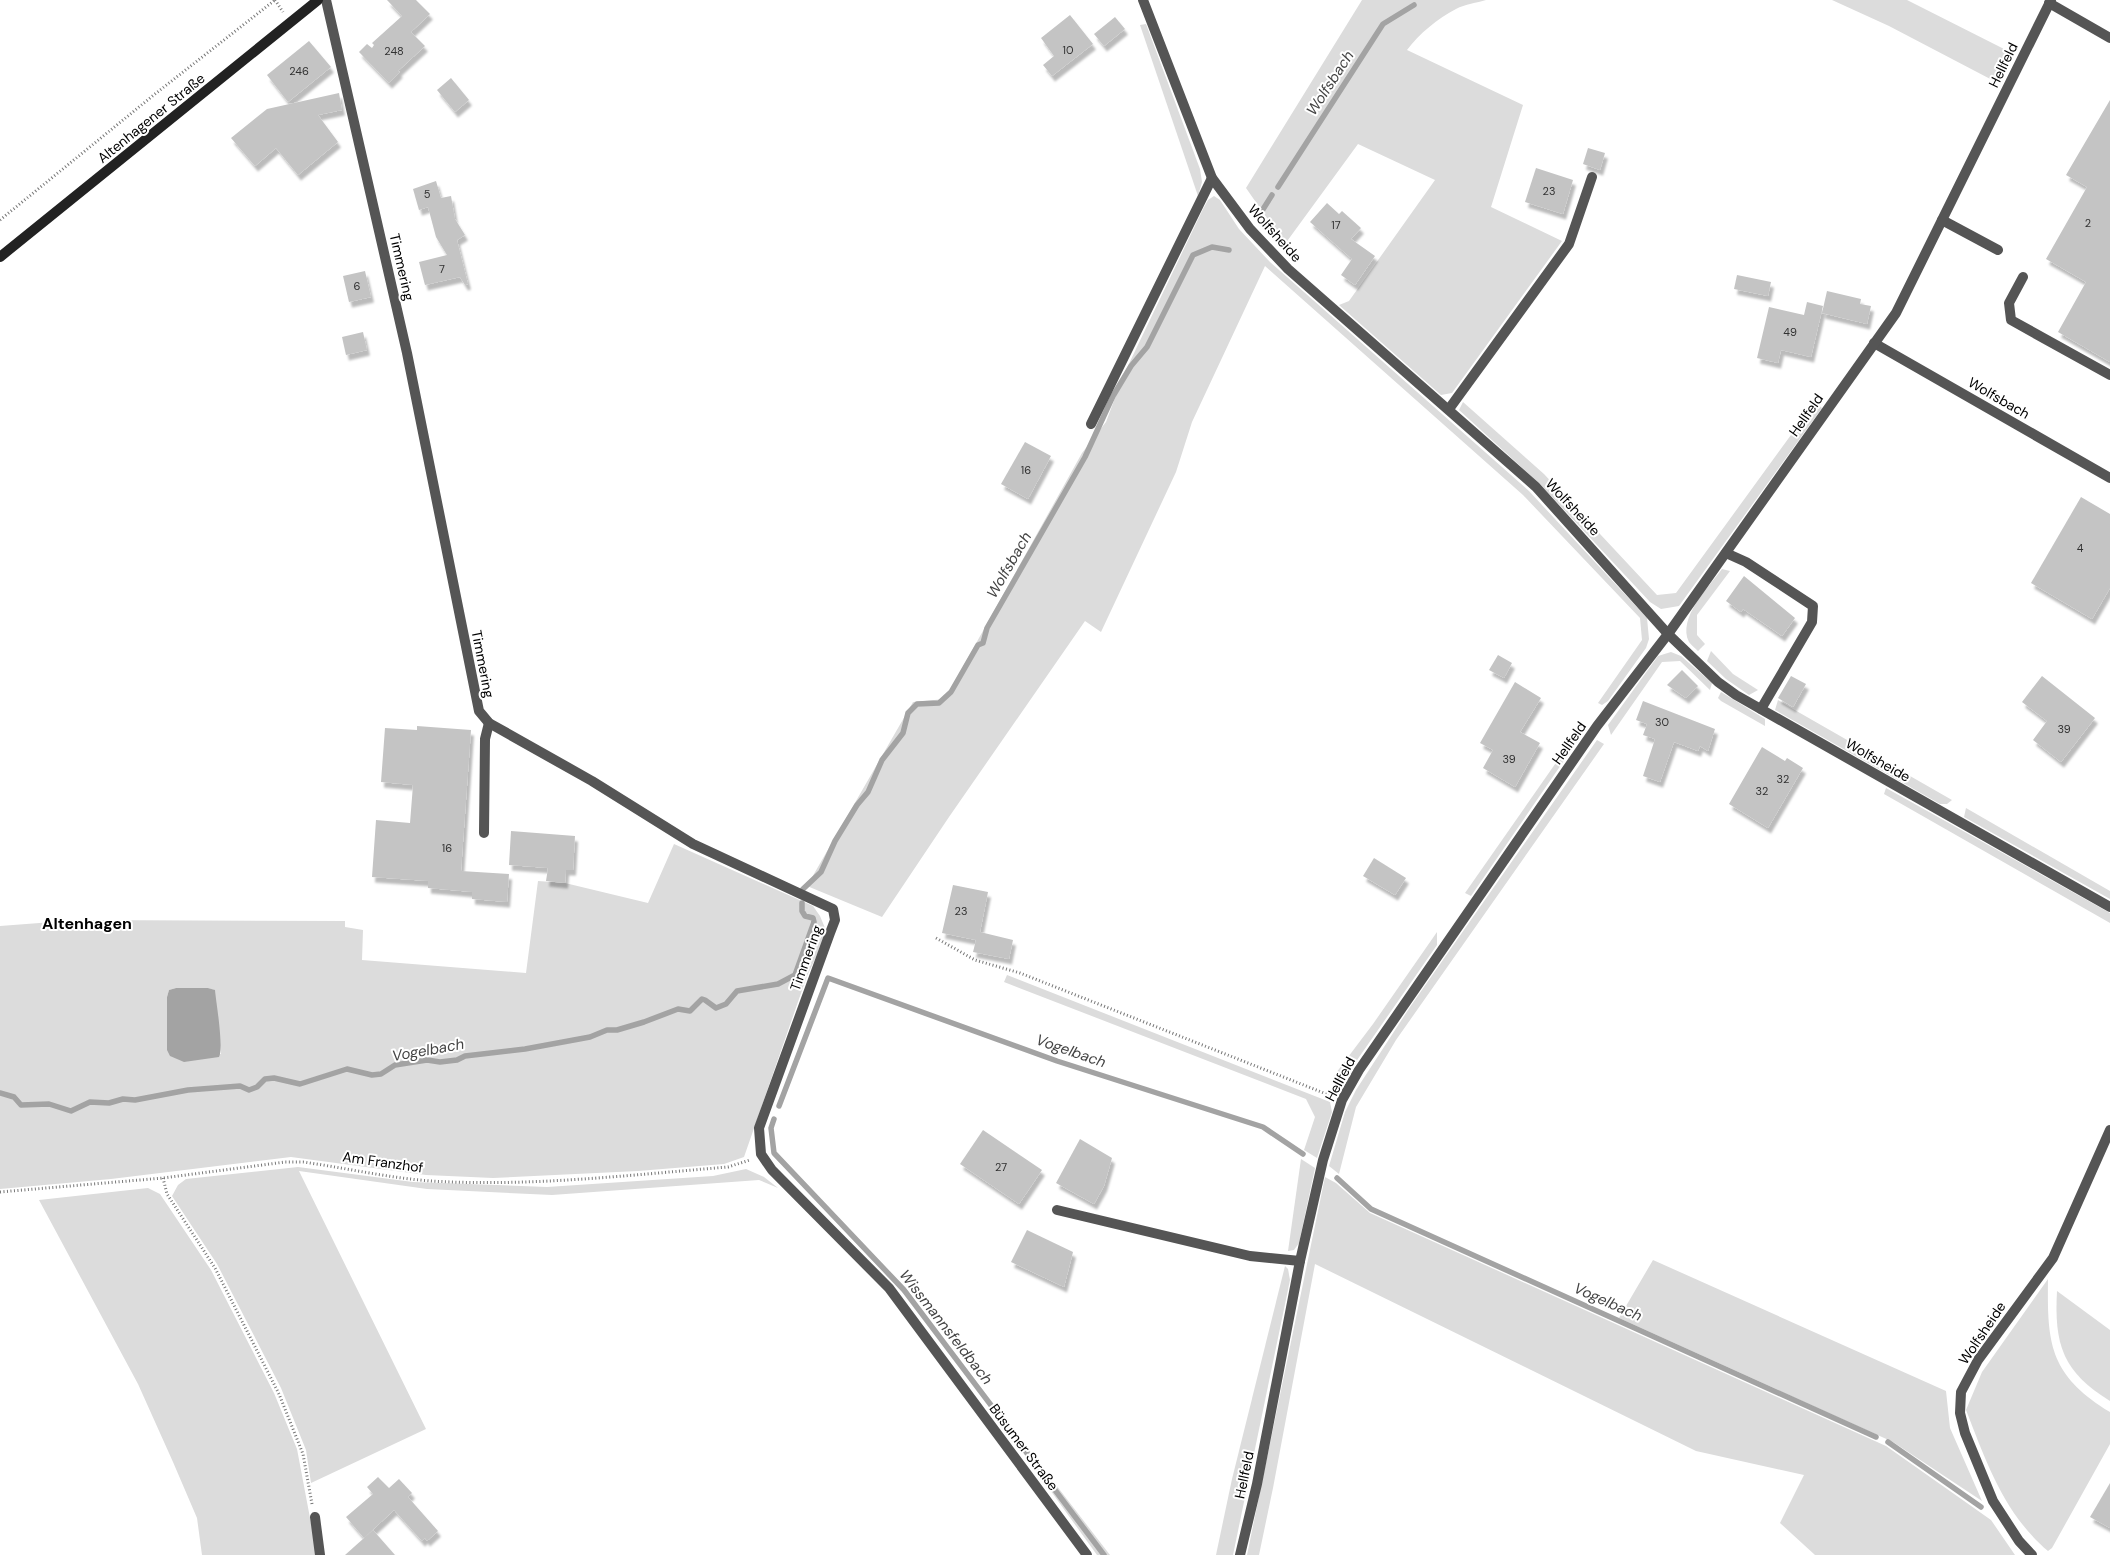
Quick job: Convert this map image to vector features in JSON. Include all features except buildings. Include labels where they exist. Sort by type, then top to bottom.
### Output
[{"type":"main road","name":"Altenhagener Straße","points":[[0,257],[318,0]]},
{"type":"street","name":"Timmering","points":[[326,0],[408,353],[478,711],[490,723],[592,781],[693,844],[833,909],[834,920],[830,933],[759,1128],[761,1154]]},
{"type":"street","name":"Wolfsheide","points":[[1143,0],[1212,178],[1250,228],[1288,269],[1536,487],[1668,634],[1718,682],[1761,710],[2110,907]]},
{"type":"street","points":[[2050,2],[2110,38]]},
{"type":"street","name":"Hellfeld","points":[[1240,1555],[1300,1261],[1323,1160],[1342,1100],[1364,1062],[1591,734],[1668,634],[1896,313],[2050,2]]},
{"type":"street","points":[[1448,409],[1569,244],[1592,176]]},
{"type":"street","points":[[1091,424],[1212,178]]},
{"type":"street","points":[[1942,220],[1998,250]]},
{"type":"street","points":[[2023,277],[2009,303],[2011,320],[2110,375]]},
{"type":"street","name":"Wolfsbach","points":[[1874,343],[2110,478]]},
{"type":"street","points":[[1726,552],[1746,562],[1813,606],[1812,622],[1761,710]]},
{"type":"street","points":[[484,833],[485,739],[490,723]]},
{"type":"street","name":"Wolfsheide","points":[[2032,1555],[2019,1541],[1993,1501],[1965,1433],[1960,1413],[1961,1392],[1978,1360],[2052,1258],[2110,1130]]},
{"type":"street","name":"Büsumer Straße","points":[[761,1154],[772,1170],[889,1288],[1087,1555]]},
{"type":"street","points":[[1057,1210],[1250,1256],[1300,1261]]},
{"type":"street","points":[[314,1518],[320,1555]]},
{"type":"path","points":[[0,220],[275,0]]},
{"type":"path","points":[[936,938],[975,960],[1020,973],[1342,1100]]},
{"type":"path","name":"Am Franzhof","points":[[0,1192],[164,1178],[262,1165],[304,1162],[431,1181],[548,1181],[728,1167],[745,1163],[761,1154]]},
{"type":"path","points":[[164,1178],[167,1194],[214,1268],[279,1394],[303,1454],[314,1518]]},
{"type":"shaded area","points":[[1362,0],[1486,0],[1460,7],[1442,17],[1423,32],[1407,50],[1523,105],[1491,207],[1562,241],[1452,393],[1441,395],[1339,305],[1349,301],[1435,180],[1358,144],[1285,244],[1246,188]]},
{"type":"shaded area","points":[[1832,0],[1907,0],[2010,52],[1996,82],[1889,26]]},
{"type":"shaded area","points":[[1146,24],[1200,169],[1202,182],[1198,196],[1140,25]]},
{"type":"shaded area","points":[[1214,196],[1220,200],[1239,229],[1270,262],[1529,491],[1647,618],[1649,639],[1646,648],[1608,701],[1602,705],[1598,703],[1642,640],[1640,618],[1523,495],[1265,266],[1192,422],[1176,472],[1101,632],[1085,621],[882,917],[807,886],[913,702],[945,699],[1082,453],[1106,422],[1124,374],[1203,209],[1208,200]]},
{"type":"shaded area","points":[[1463,402],[1544,474],[1657,595],[1676,593],[1815,402],[1822,408],[1679,606],[1661,609],[1650,602],[1540,484],[1459,410]]},
{"type":"shaded area","points":[[1722,569],[1730,571],[1697,615],[1697,635],[1705,644],[1698,651],[1689,642],[1686,633],[1687,623],[1696,603]]},
{"type":"shaded area","points":[[1711,651],[1733,674],[1758,690],[1749,695],[1726,679],[1707,661]]},
{"type":"shaded area","points":[[1671,652],[1681,656],[1712,683],[1710,690],[1680,661],[1662,662],[1611,735],[1608,725],[1658,656]]},
{"type":"shaded area","points":[[1721,692],[1765,719],[1765,726],[1721,701],[1718,698]]},
{"type":"shaded area","points":[[1778,700],[1952,800],[1947,804],[1940,804],[1775,710]]},
{"type":"shaded area","points":[[1583,724],[1585,730],[1471,896],[1465,893]]},
{"type":"shaded area","points":[[1597,740],[1604,744],[1396,1040],[1356,1107],[1339,1174],[1329,1166],[1345,1112],[1356,1090],[1410,1007]]},
{"type":"shaded area","points":[[1886,788],[2110,913],[2110,923],[1884,794]]},
{"type":"shaded area","points":[[1966,808],[2110,891],[2110,899],[1964,817]]},
{"type":"shaded area","points":[[674,844],[813,906],[825,928],[824,940],[807,976],[744,1157],[724,1164],[638,1171],[493,1178],[426,1175],[291,1157],[111,1179],[0,1189],[0,926],[79,920],[345,921],[345,927],[363,930],[362,960],[526,973],[538,881],[565,883],[648,903]],"holes":[[[176,988],[208,988],[214,990],[221,1054],[167,1050],[167,997],[169,990]]]},
{"type":"shaded area","points":[[1437,932],[1437,945],[1355,1063],[1333,1077],[1373,1024]]},
{"type":"shaded area","points":[[1007,975],[1330,1102],[1332,1112],[1317,1158],[1304,1150],[1315,1117],[1306,1099],[1004,982]]},
{"type":"shaded area","points":[[176,988],[208,988],[215,990],[220,1035],[219,1057],[184,1062],[170,1056],[167,1050],[167,997],[169,990]]},
{"type":"shaded area","points":[[1301,1159],[1315,1168],[1299,1243],[1294,1250],[1288,1251]]},
{"type":"shaded area","points":[[298,1167],[413,1182],[547,1187],[713,1176],[746,1169],[764,1177],[778,1188],[759,1180],[552,1195],[427,1189],[299,1171],[426,1429],[311,1483],[306,1450],[281,1388],[217,1264],[172,1196],[178,1185],[186,1179]]},
{"type":"shaded area","points":[[1325,1177],[1336,1183],[1370,1213],[1886,1446],[1991,1520],[2015,1555],[1815,1555],[1780,1523],[1804,1475],[1696,1451],[1315,1264],[1259,1555],[1247,1555]]},
{"type":"shaded area","points":[[148,1188],[160,1194],[211,1270],[274,1393],[297,1449],[317,1555],[202,1555],[197,1518],[138,1384],[39,1200]]},
{"type":"shaded area","points":[[1653,1260],[1946,1391],[1950,1428],[1982,1501],[1893,1442],[1619,1318]]},
{"type":"shaded area","points":[[1285,1266],[1288,1269],[1290,1280],[1233,1555],[1216,1555],[1232,1479]]},
{"type":"shaded area","points":[[2048,1279],[2049,1322],[2051,1340],[2056,1356],[2064,1371],[2075,1385],[2110,1412],[2110,1444],[2052,1548],[2048,1551],[2019,1521],[2008,1504],[1989,1467],[1966,1410],[1982,1372]]},
{"type":"shaded area","points":[[905,1289],[1110,1555],[1097,1555]]},
{"type":"shaded area","points":[[2057,1291],[2110,1330],[2110,1401],[2081,1379],[2065,1355],[2057,1327]]},
{"type":"waterway","name":"Wolfsbach","points":[[1278,187],[1383,24],[1414,5]]},
{"type":"waterway","name":"Wolfsbach","points":[[1260,214],[1272,195]]},
{"type":"waterway","name":"Wolfsbach","points":[[803,889],[821,872],[835,841],[857,805],[868,792],[882,760],[903,733],[908,713],[917,704],[939,703],[951,692],[978,645],[983,643],[987,628],[1085,457],[1113,396],[1131,366],[1147,347],[1193,255],[1212,247],[1229,250]]},
{"type":"waterway","name":"Vogelbach","points":[[0,1093],[14,1097],[21,1105],[49,1104],[71,1111],[90,1102],[109,1103],[123,1099],[135,1100],[188,1090],[240,1086],[249,1090],[257,1087],[265,1079],[274,1078],[300,1084],[347,1069],[372,1075],[381,1074],[395,1065],[427,1060],[440,1062],[457,1060],[465,1056],[525,1049],[590,1037],[607,1030],[617,1030],[644,1022],[678,1009],[690,1011],[702,999],[716,1008],[726,1004],[737,991],[778,984],[795,975],[814,922],[813,918],[805,916],[802,911],[802,903]]},
{"type":"waterway","name":"Vogelbach","points":[[779,1106],[828,978],[1057,1061],[1263,1127],[1303,1154]]},
{"type":"waterway","name":"Wissmannsfeldbach","points":[[774,1119],[771,1128],[774,1153],[904,1290],[1104,1555]]},
{"type":"waterway","name":"Vogelbach","points":[[1337,1178],[1371,1209],[1876,1437]]},
{"type":"waterway","name":"Vogelbach","points":[[1888,1442],[1981,1507]]},
{"type":"district","name":"Altenhagen","points":[[87,923]]}]
